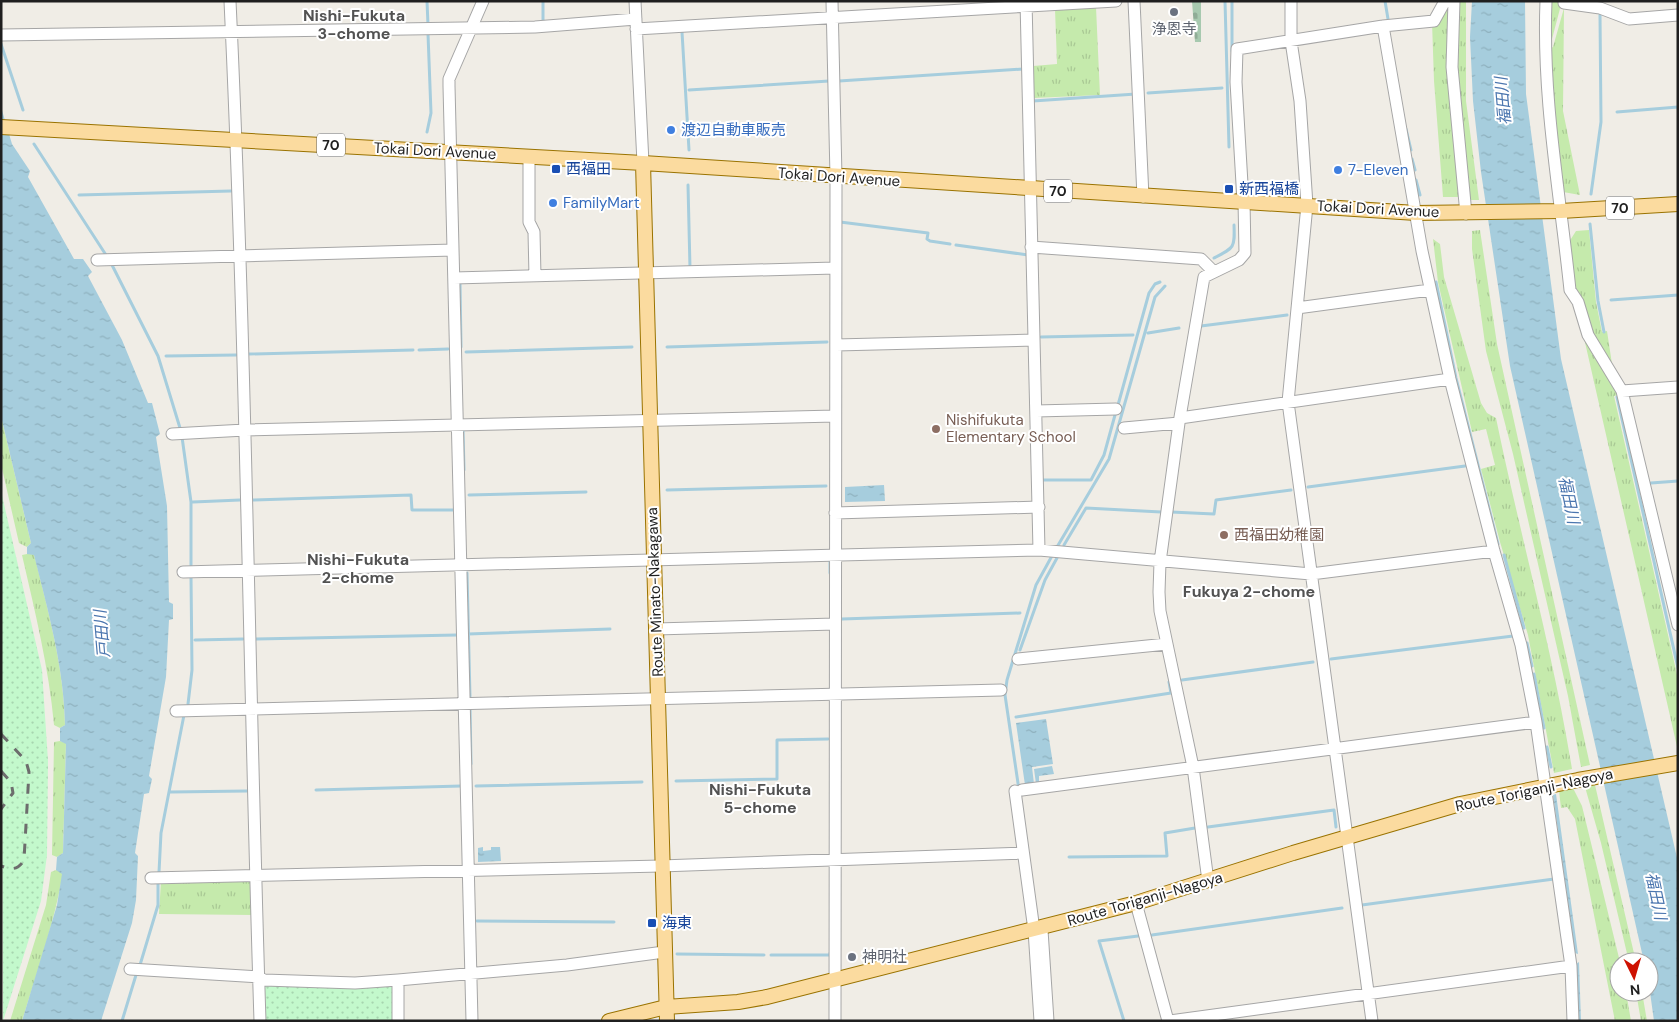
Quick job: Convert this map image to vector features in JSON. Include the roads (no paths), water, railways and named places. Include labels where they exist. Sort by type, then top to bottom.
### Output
[{"type":"main road","name":"Tokai Dori Avenue","points":[[1,127],[643,163],[1143,197],[1243,201],[1416,213],[1561,212],[1678,204]]},
{"type":"main road","name":"Route Minato-Nakagawa","points":[[643,163],[655,560],[661,866],[667,1014]]},
{"type":"main road","name":"Route Toriganji-Nagoya","points":[[608,1021],[667,1014],[738,1002],[834,981],[1136,903],[1460,804],[1674,763]]},
{"type":"street","points":[[230,1],[237,139],[250,709],[257,874],[260,1021]]},
{"type":"street","points":[[472,1021],[450,152],[450,79],[470,29],[484,1]]},
{"type":"street","points":[[635,1],[643,163]]},
{"type":"street","points":[[832,1],[836,177],[834,416],[836,554],[835,1021]]},
{"type":"street","points":[[1,36],[470,29],[832,18],[1026,4],[1116,1]]},
{"type":"street","points":[[1134,1],[1143,197]]},
{"type":"street","points":[[1291,1],[1291,41],[1300,101],[1307,205],[1288,402],[1372,1021]]},
{"type":"street","points":[[1208,881],[1193,767],[1160,611],[1160,562],[1179,421],[1204,277],[1239,260],[1245,253],[1236,82],[1237,49],[1383,26],[1434,21],[1445,1]]},
{"type":"street","points":[[1454,1],[1452,67],[1469,214]]},
{"type":"street","points":[[1546,1],[1544,47],[1546,87],[1570,290],[1578,302],[1588,335],[1622,391],[1672,575],[1678,625]]},
{"type":"street","points":[[1564,3],[1600,8],[1629,19],[1678,15]]},
{"type":"street","points":[[1026,4],[1039,550]]},
{"type":"street","points":[[1383,26],[1430,290],[1450,379],[1494,551],[1522,645],[1546,786],[1571,966],[1573,1021]]},
{"type":"street","points":[[529,157],[529,222],[534,232],[535,276]]},
{"type":"street","points":[[1031,247],[1201,259],[1214,272]]},
{"type":"street","points":[[97,260],[453,250]]},
{"type":"street","points":[[454,278],[835,268]]},
{"type":"street","points":[[1297,308],[1430,290]]},
{"type":"street","points":[[836,345],[1034,340]]},
{"type":"street","points":[[1124,428],[1450,379]]},
{"type":"street","points":[[1622,391],[1678,387]]},
{"type":"street","points":[[1036,412],[1116,409]]},
{"type":"street","points":[[172,434],[244,430],[834,416]]},
{"type":"street","points":[[835,513],[1038,507]]},
{"type":"street","points":[[183,572],[1039,550],[1311,574],[1494,551]]},
{"type":"street","points":[[656,630],[835,624]]},
{"type":"street","points":[[1018,659],[1167,644]]},
{"type":"street","points":[[176,711],[465,702],[1001,690]]},
{"type":"street","points":[[1048,1021],[1038,929],[1023,853],[1018,791],[1334,747],[1536,722]]},
{"type":"street","points":[[151,878],[469,869],[661,866],[1023,853]]},
{"type":"street","points":[[1136,903],[1169,1021],[1368,992],[1571,966]]},
{"type":"street","points":[[1038,929],[1040,1021]]},
{"type":"street","points":[[130,969],[259,977],[264,980],[355,983],[567,965],[664,952]]},
{"type":"street","points":[[398,980],[398,1021]]},
{"type":"water","name":"福田川","points":[[1472,1],[1525,1],[1526,94],[1561,359],[1678,862],[1678,1021],[1654,1021],[1651,1002],[1659,1002],[1659,952],[1642,952],[1510,366],[1481,172],[1473,101],[1470,37]]},
{"type":"water","name":"戸田川","points":[[1,107],[12,144],[30,171],[28,177],[74,259],[83,259],[92,272],[88,276],[122,340],[148,403],[152,403],[160,434],[156,437],[167,506],[169,602],[173,604],[173,619],[169,620],[166,677],[149,776],[152,779],[149,793],[144,794],[135,853],[138,856],[136,900],[132,923],[101,1021],[22,1021],[57,905],[62,874],[56,870],[57,857],[63,853],[66,744],[60,741],[60,728],[65,725],[64,703],[54,639],[34,555],[27,554],[27,547],[31,543],[1,416]]},
{"type":"water","points":[[884,485],[885,501],[845,502],[845,487]]},
{"type":"water","points":[[1046,719],[1053,764],[1032,767],[1034,784],[1025,785],[1016,723]]},
{"type":"water","points":[[1052,766],[1054,774],[1039,776],[1039,783],[1036,784],[1034,769]]},
{"type":"water","points":[[1556,794],[1578,954],[1575,953],[1553,795]]},
{"type":"water","points":[[483,847],[483,851],[491,850],[491,847],[500,847],[501,861],[478,862],[478,848]]},
{"type":"water","points":[[1579,962],[1581,1021],[1578,1021],[1576,964]]},
{"type":"waterway","points":[[427,1],[428,25]]},
{"type":"waterway","points":[[543,1],[543,23]]},
{"type":"waterway","points":[[1225,1],[1229,147]]},
{"type":"waterway","points":[[1232,1],[1232,51]]},
{"type":"waterway","points":[[1385,1],[1388,19]]},
{"type":"waterway","points":[[1591,194],[1601,122],[1600,15]]},
{"type":"waterway","points":[[682,32],[689,150]]},
{"type":"waterway","points":[[427,132],[431,113],[428,34]]},
{"type":"waterway","points":[[1,44],[23,110]]},
{"type":"waterway","points":[[839,81],[1023,69]]},
{"type":"waterway","points":[[689,90],[829,81]]},
{"type":"waterway","points":[[1148,93],[1222,88]]},
{"type":"waterway","points":[[1033,101],[1136,94]]},
{"type":"waterway","points":[[1617,112],[1678,107]]},
{"type":"waterway","points":[[1406,129],[1411,150]]},
{"type":"waterway","points":[[34,144],[106,255]]},
{"type":"waterway","points":[[1412,159],[1415,170]]},
{"type":"waterway","points":[[1416,180],[1420,195]]},
{"type":"waterway","points":[[688,185],[690,268],[692,268]]},
{"type":"waterway","points":[[79,195],[231,191]]},
{"type":"waterway","points":[[840,222],[928,233],[927,239],[930,241],[950,244]]},
{"type":"waterway","points":[[1590,224],[1598,301],[1604,332]]},
{"type":"waterway","points":[[1214,258],[1226,252],[1232,246],[1234,225]]},
{"type":"waterway","points":[[956,245],[1028,255]]},
{"type":"waterway","points":[[111,263],[158,356],[180,428]]},
{"type":"waterway","points":[[1118,405],[1149,293],[1155,284],[1160,282]]},
{"type":"waterway","points":[[1436,282],[1456,378],[1498,544]]},
{"type":"waterway","points":[[460,283],[461,347]]},
{"type":"waterway","points":[[1057,547],[1109,459],[1155,297],[1165,286]]},
{"type":"waterway","points":[[1611,300],[1678,295]]},
{"type":"waterway","points":[[1201,326],[1287,315]]},
{"type":"waterway","points":[[1148,333],[1179,328]]},
{"type":"waterway","points":[[1041,337],[1133,335]]},
{"type":"waterway","points":[[667,347],[827,342]]},
{"type":"waterway","points":[[466,352],[632,347]]},
{"type":"waterway","points":[[419,350],[448,349]]},
{"type":"waterway","points":[[249,354],[413,350]]},
{"type":"waterway","points":[[166,356],[236,355]]},
{"type":"waterway","points":[[1617,397],[1678,668]]},
{"type":"waterway","points":[[1043,480],[1091,480],[1104,455],[1115,415]]},
{"type":"waterway","points":[[463,430],[464,470]]},
{"type":"waterway","points":[[182,437],[191,502],[191,565]]},
{"type":"waterway","points":[[1308,487],[1465,466]]},
{"type":"waterway","points":[[1651,483],[1678,481]]},
{"type":"waterway","points":[[667,490],[826,486]]},
{"type":"waterway","points":[[1171,512],[1214,514],[1216,500],[1291,490]]},
{"type":"waterway","points":[[469,495],[586,492]]},
{"type":"waterway","points":[[253,500],[411,495],[412,510],[454,510]]},
{"type":"waterway","points":[[193,502],[240,500]]},
{"type":"waterway","points":[[1064,545],[1086,508],[1161,512]]},
{"type":"waterway","points":[[1019,790],[1005,695],[1007,680],[1036,585],[1053,554]]},
{"type":"waterway","points":[[1504,555],[1524,628]]},
{"type":"waterway","points":[[1020,650],[1045,580],[1057,558]]},
{"type":"waterway","points":[[830,561],[830,573]]},
{"type":"waterway","points":[[467,573],[470,697]]},
{"type":"waterway","points":[[188,704],[192,670],[191,577]]},
{"type":"waterway","points":[[842,619],[1020,613]]},
{"type":"waterway","points":[[468,634],[610,629]]},
{"type":"waterway","points":[[256,639],[457,635]]},
{"type":"waterway","points":[[1331,659],[1513,636]]},
{"type":"waterway","points":[[195,640],[243,639]]},
{"type":"waterway","points":[[1527,643],[1532,666]]},
{"type":"waterway","points":[[1182,680],[1313,662]]},
{"type":"waterway","points":[[1534,674],[1544,728]]},
{"type":"waterway","points":[[1016,717],[1171,693],[1169,682]]},
{"type":"waterway","points":[[470,706],[471,764]]},
{"type":"waterway","points":[[159,872],[161,833],[184,715]]},
{"type":"waterway","points":[[676,781],[777,779],[777,740],[828,739]]},
{"type":"waterway","points":[[1547,747],[1551,767]]},
{"type":"waterway","points":[[476,786],[642,782]]},
{"type":"waterway","points":[[316,790],[461,786]]},
{"type":"waterway","points":[[171,792],[247,791]]},
{"type":"waterway","points":[[1208,827],[1334,810],[1336,827]]},
{"type":"waterway","points":[[1069,857],[1167,856],[1165,833],[1195,828]]},
{"type":"waterway","points":[[1362,905],[1554,879]]},
{"type":"waterway","points":[[140,965],[158,905],[158,883]]},
{"type":"waterway","points":[[1152,935],[1342,908]]},
{"type":"waterway","points":[[477,921],[614,922]]},
{"type":"waterway","points":[[1124,1021],[1099,941],[1138,936]]},
{"type":"waterway","points":[[771,955],[830,955],[830,953]]},
{"type":"waterway","points":[[677,954],[764,955]]},
{"type":"waterway","points":[[122,1021],[136,975]]},
{"type":"railway","points":[[1,734],[26,761],[29,772],[24,860],[19,866],[14,868],[1,866]]},
{"type":"railway","points":[[1,771],[11,782],[13,793],[1,809]]},
{"type":"place","name":"浄恩寺","points":[[1174,12]]},
{"type":"place","name":"渡辺自動車販売","points":[[671,130]]},
{"type":"place","name":"西福田","points":[[556,169]]},
{"type":"place","name":"7-Eleven","points":[[1338,170]]},
{"type":"place","name":"新西福橋","points":[[1229,189]]},
{"type":"place","name":"FamilyMart","points":[[553,203]]},
{"type":"place","name":"Nishifukuta Elementary School","points":[[936,429]]},
{"type":"place","name":"西福田幼稚園","points":[[1224,535]]},
{"type":"place","name":"海東","points":[[652,923]]},
{"type":"place","name":"神明社","points":[[852,957]]},
{"type":"district","name":"Nishi-Fukuta 3-chome","points":[[354,24]]},
{"type":"district","name":"Nishi-Fukuta 2-chome","points":[[358,568]]},
{"type":"district","name":"Fukuya 2-chome","points":[[1249,591]]},
{"type":"district","name":"Nishi-Fukuta 5-chome","points":[[760,798]]}]
